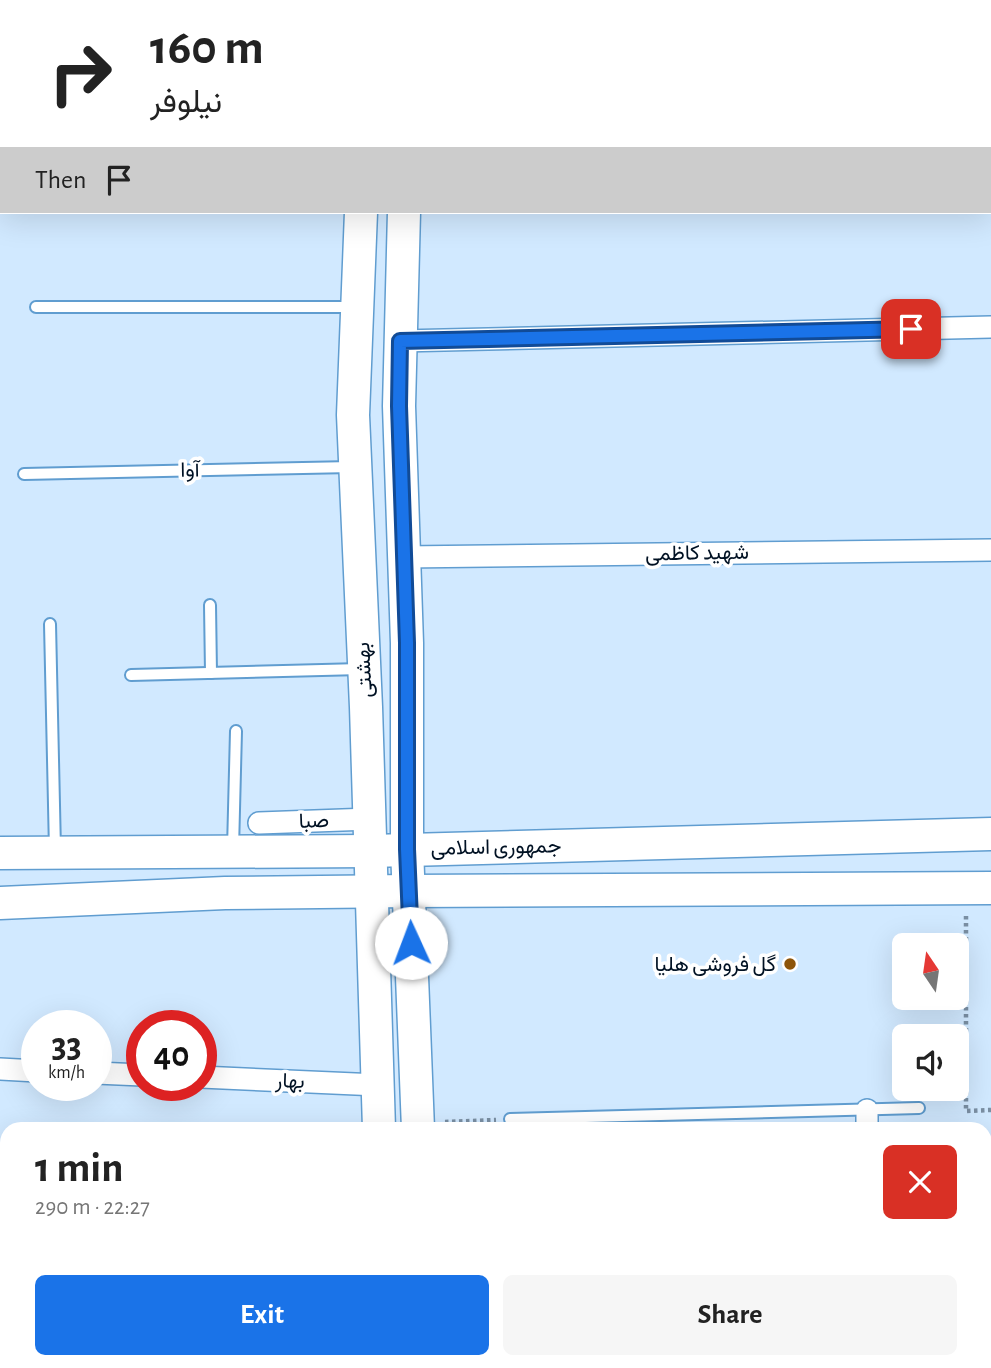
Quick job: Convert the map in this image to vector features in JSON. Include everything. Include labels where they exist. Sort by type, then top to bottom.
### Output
[{"type":"main road","name":"بهشتی","points":[[361,214],[353,415],[366,707],[379,1122]]},
{"type":"main road","name":"بهشتی","points":[[404,214],[399,406],[407,709],[407,849],[418,1122]]},
{"type":"main road","points":[[366,707],[375,714],[386,717],[397,716],[407,709]]},
{"type":"main road","name":"جمهوری اسلامی","points":[[0,853],[371,851],[991,834]]},
{"type":"main road","points":[[509,890],[502,880],[500,867],[504,855],[514,847]]},
{"type":"main road","points":[[225,893],[235,886],[240,875],[239,863],[233,852]]},
{"type":"main road","name":"جمهوری اسلامی","points":[[0,903],[225,893],[979,888]]},
{"type":"main road","points":[[378,1075],[387,1060],[408,1062],[416,1069]]},
{"type":"street","points":[[400,341],[991,327]]},
{"type":"street","name":"شهید کاظمی","points":[[404,557],[991,550]]},
{"type":"street","name":"صبا","points":[[259,822],[370,819]]},
{"type":"street","points":[[0,1069],[21,1070]]},
{"type":"street","name":"بهار","points":[[217,1077],[378,1075]]},
{"type":"lane","points":[[36,307],[357,307]]},
{"type":"lane","name":"آوا","points":[[24,474],[355,467]]},
{"type":"lane","points":[[210,604],[211,673]]},
{"type":"lane","points":[[50,625],[55,853]]},
{"type":"lane","points":[[131,675],[364,669]]},
{"type":"lane","points":[[233,852],[236,731]]},
{"type":"lane","points":[[510,1119],[867,1119],[919,1108]]},
{"type":"path","points":[[979,888],[966,1111],[991,1110]]},
{"type":"path","points":[[471,1122],[510,1119]]},
{"type":"place","name":"گل فروشی هلیا","points":[[790,964]]},
{"type":"route","points":[[411,943],[407,849],[407,643],[399,406],[400,341],[911,329]]}]
